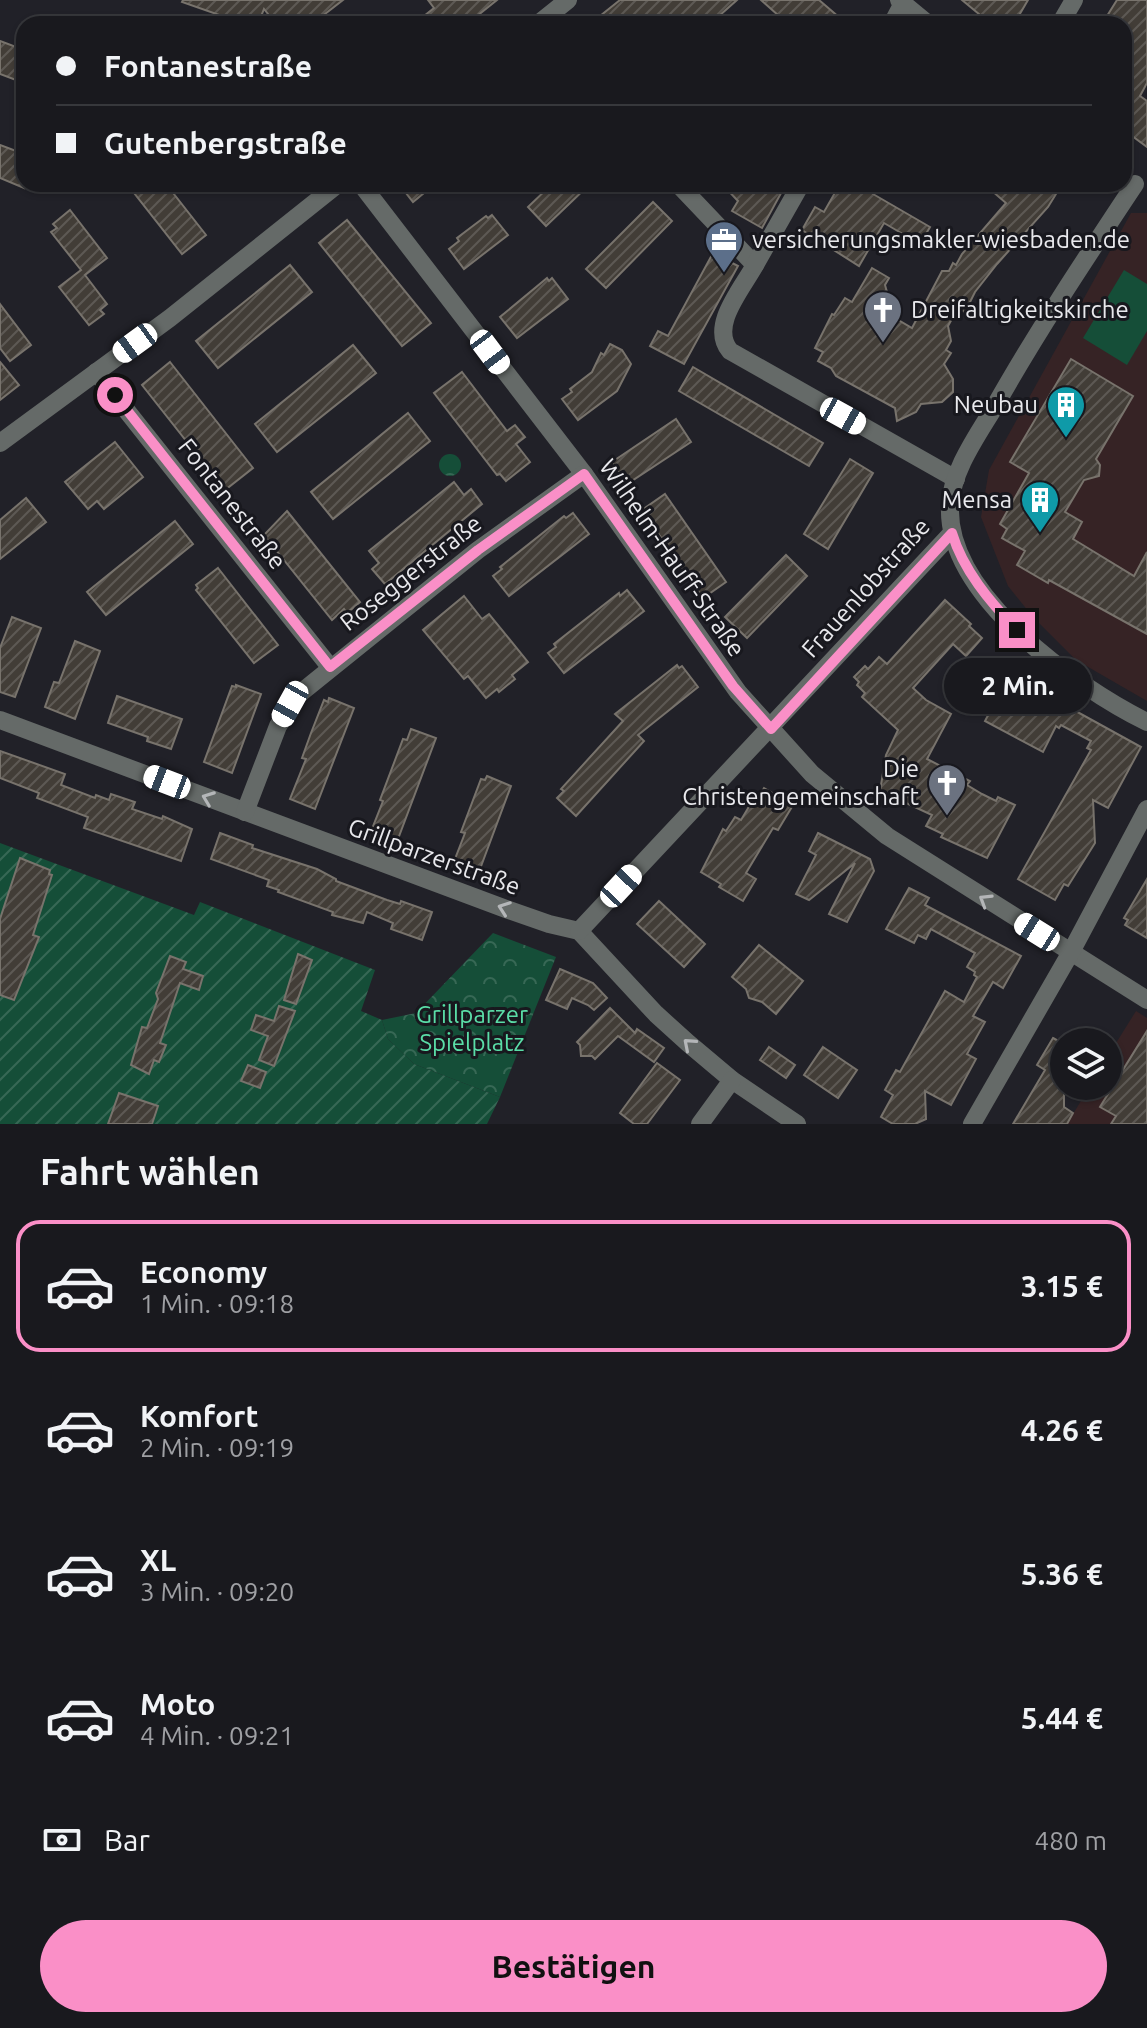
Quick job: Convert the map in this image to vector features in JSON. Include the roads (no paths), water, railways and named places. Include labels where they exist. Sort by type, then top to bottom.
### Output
[{"type":"street","points":[[548,16],[568,0]]},
{"type":"street","points":[[901,2],[918,16]]},
{"type":"street","points":[[4,443],[170,318],[328,192]]},
{"type":"street","name":"Wilhelm-Hauff-Straße","points":[[367,192],[584,474],[733,686],[771,729],[837,797],[887,836],[1147,1000]]},
{"type":"street","points":[[686,192],[755,265]]},
{"type":"street","points":[[796,192],[723,322],[722,336],[730,351],[956,479]]},
{"type":"street","name":"Frauenlobstraße","points":[[579,931],[952,533],[950,506],[956,479],[967,455],[1037,333],[1130,192]]},
{"type":"street","name":"Fontanestraße","points":[[96,372],[330,667]]},
{"type":"street","name":"Roseggerstraße","points":[[245,812],[273,738],[290,704],[330,667],[485,545],[584,474]]},
{"type":"street","points":[[952,533],[975,579],[1017,630],[1071,677],[1147,722]]},
{"type":"street","name":"Grillparzerstraße","points":[[0,720],[506,909],[579,931]]},
{"type":"street","points":[[972,1124],[1071,952],[1147,809]]},
{"type":"street","points":[[579,931],[656,1014],[732,1080],[797,1124]]},
{"type":"street","points":[[700,1124],[732,1080]]},
{"type":"place","name":"versicherungsmakler-wiesbaden.de","points":[[724,274]]},
{"type":"place","name":"Dreifaltigkeitskirche","points":[[883,344]]},
{"type":"place","name":"Neubau","points":[[1066,439]]},
{"type":"place","name":"Mensa","points":[[1040,534]]},
{"type":"place","name":"Die Christengemeinschaft","points":[[947,817]]},
{"type":"park label","name":"Grillparzer Spielplatz","points":[[472,1029]]}]
